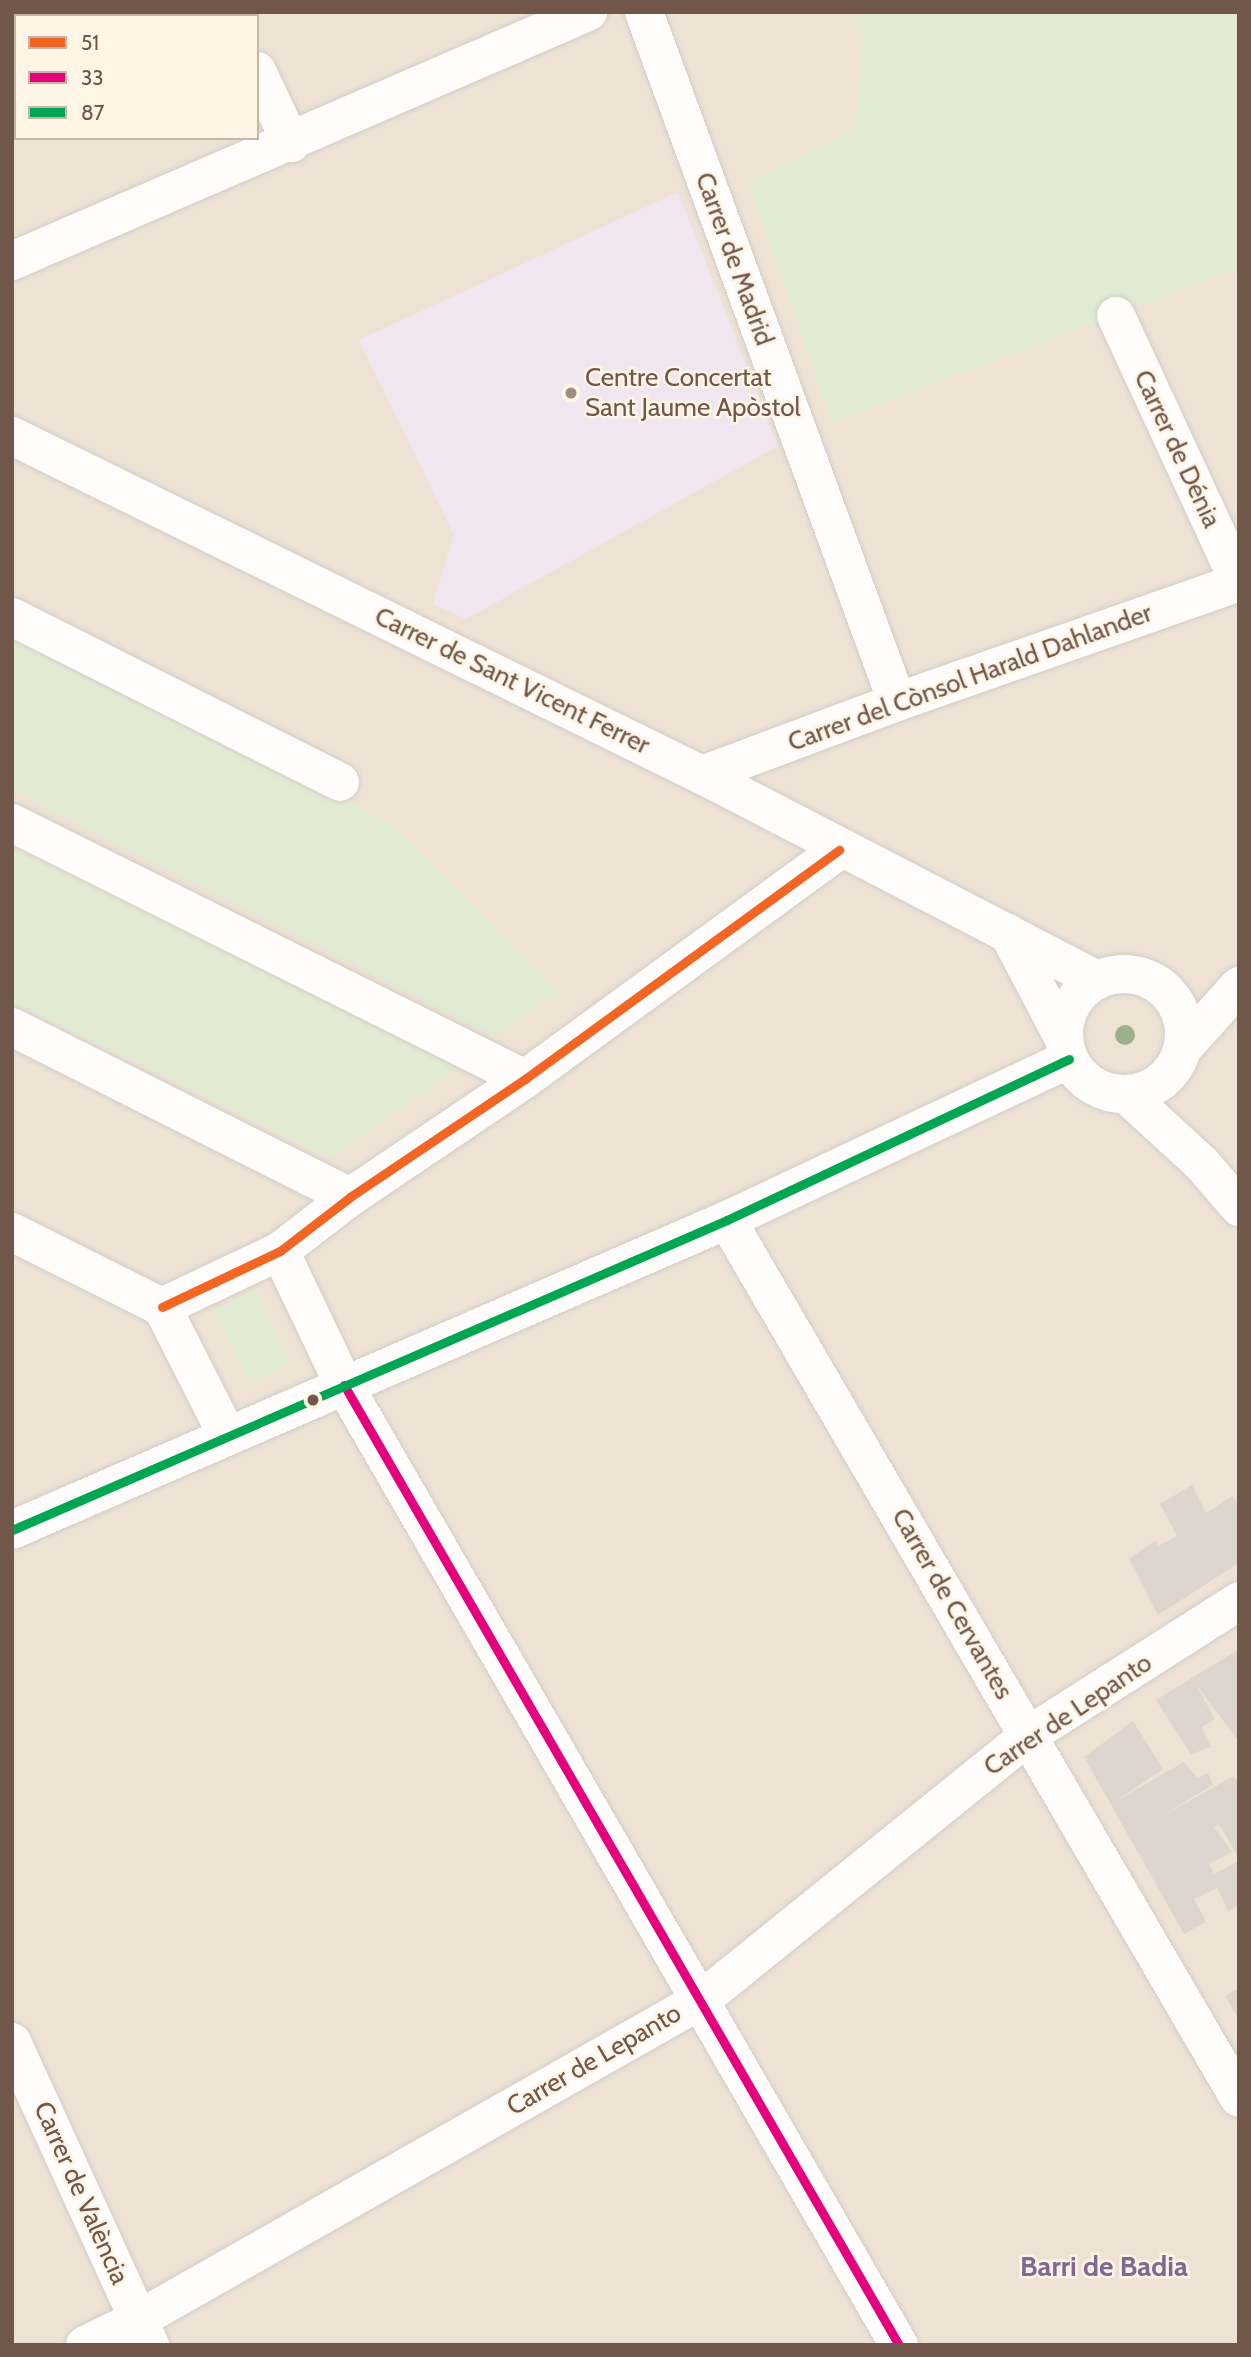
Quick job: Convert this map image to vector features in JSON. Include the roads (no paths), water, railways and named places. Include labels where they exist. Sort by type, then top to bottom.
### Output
[{"type":"street","points":[[12,261],[588,12]]},
{"type":"street","name":"Carrer de Madrid","points":[[644,12],[898,702]]},
{"type":"street","points":[[259,75],[290,143]]},
{"type":"street","name":"Carrer de Dénia","points":[[1116,316],[1239,582]]},
{"type":"street","name":"Carrer de Sant Vicent Ferrer","points":[[12,436],[702,775],[839,850],[1097,980]]},
{"type":"street","name":"Carrer del Cònsol Harald Dahlander","points":[[702,775],[898,702],[1239,582]]},
{"type":"street","points":[[12,617],[340,782]]},
{"type":"street","points":[[12,823],[525,1079]]},
{"type":"street","points":[[162,1307],[280,1251],[350,1197],[525,1079],[839,850]]},
{"type":"street","points":[[1008,933],[1066,1049],[1092,1086],[1144,1089],[1239,1207]]},
{"type":"street","points":[[1066,1049],[1071,1004],[1097,980],[1135,974],[1168,991],[1239,985]]},
{"type":"street","points":[[1144,1089],[1239,985]]},
{"type":"street","points":[[1168,991],[1185,1028],[1184,1048]]},
{"type":"street","points":[[12,1027],[350,1197]]},
{"type":"street","points":[[12,1530],[727,1220],[1066,1049]]},
{"type":"street","name":"Carrer de Cervantes","points":[[727,1220],[1239,2098]]},
{"type":"street","points":[[12,1232],[162,1307],[228,1435]]},
{"type":"street","points":[[280,1251],[344,1385],[899,2345]]},
{"type":"street","name":"Carrer de Lepanto","points":[[85,2345],[144,2332],[701,2000],[1029,1735],[1239,1601]]},
{"type":"street","name":"Carrer de València","points":[[12,2042],[144,2332]]},
{"type":"place","name":"Centre Concertat Sant Jaume Apòstol","points":[[571,393]]},
{"type":"district","name":"Barri de Badia","points":[[1104,2266]]}]
